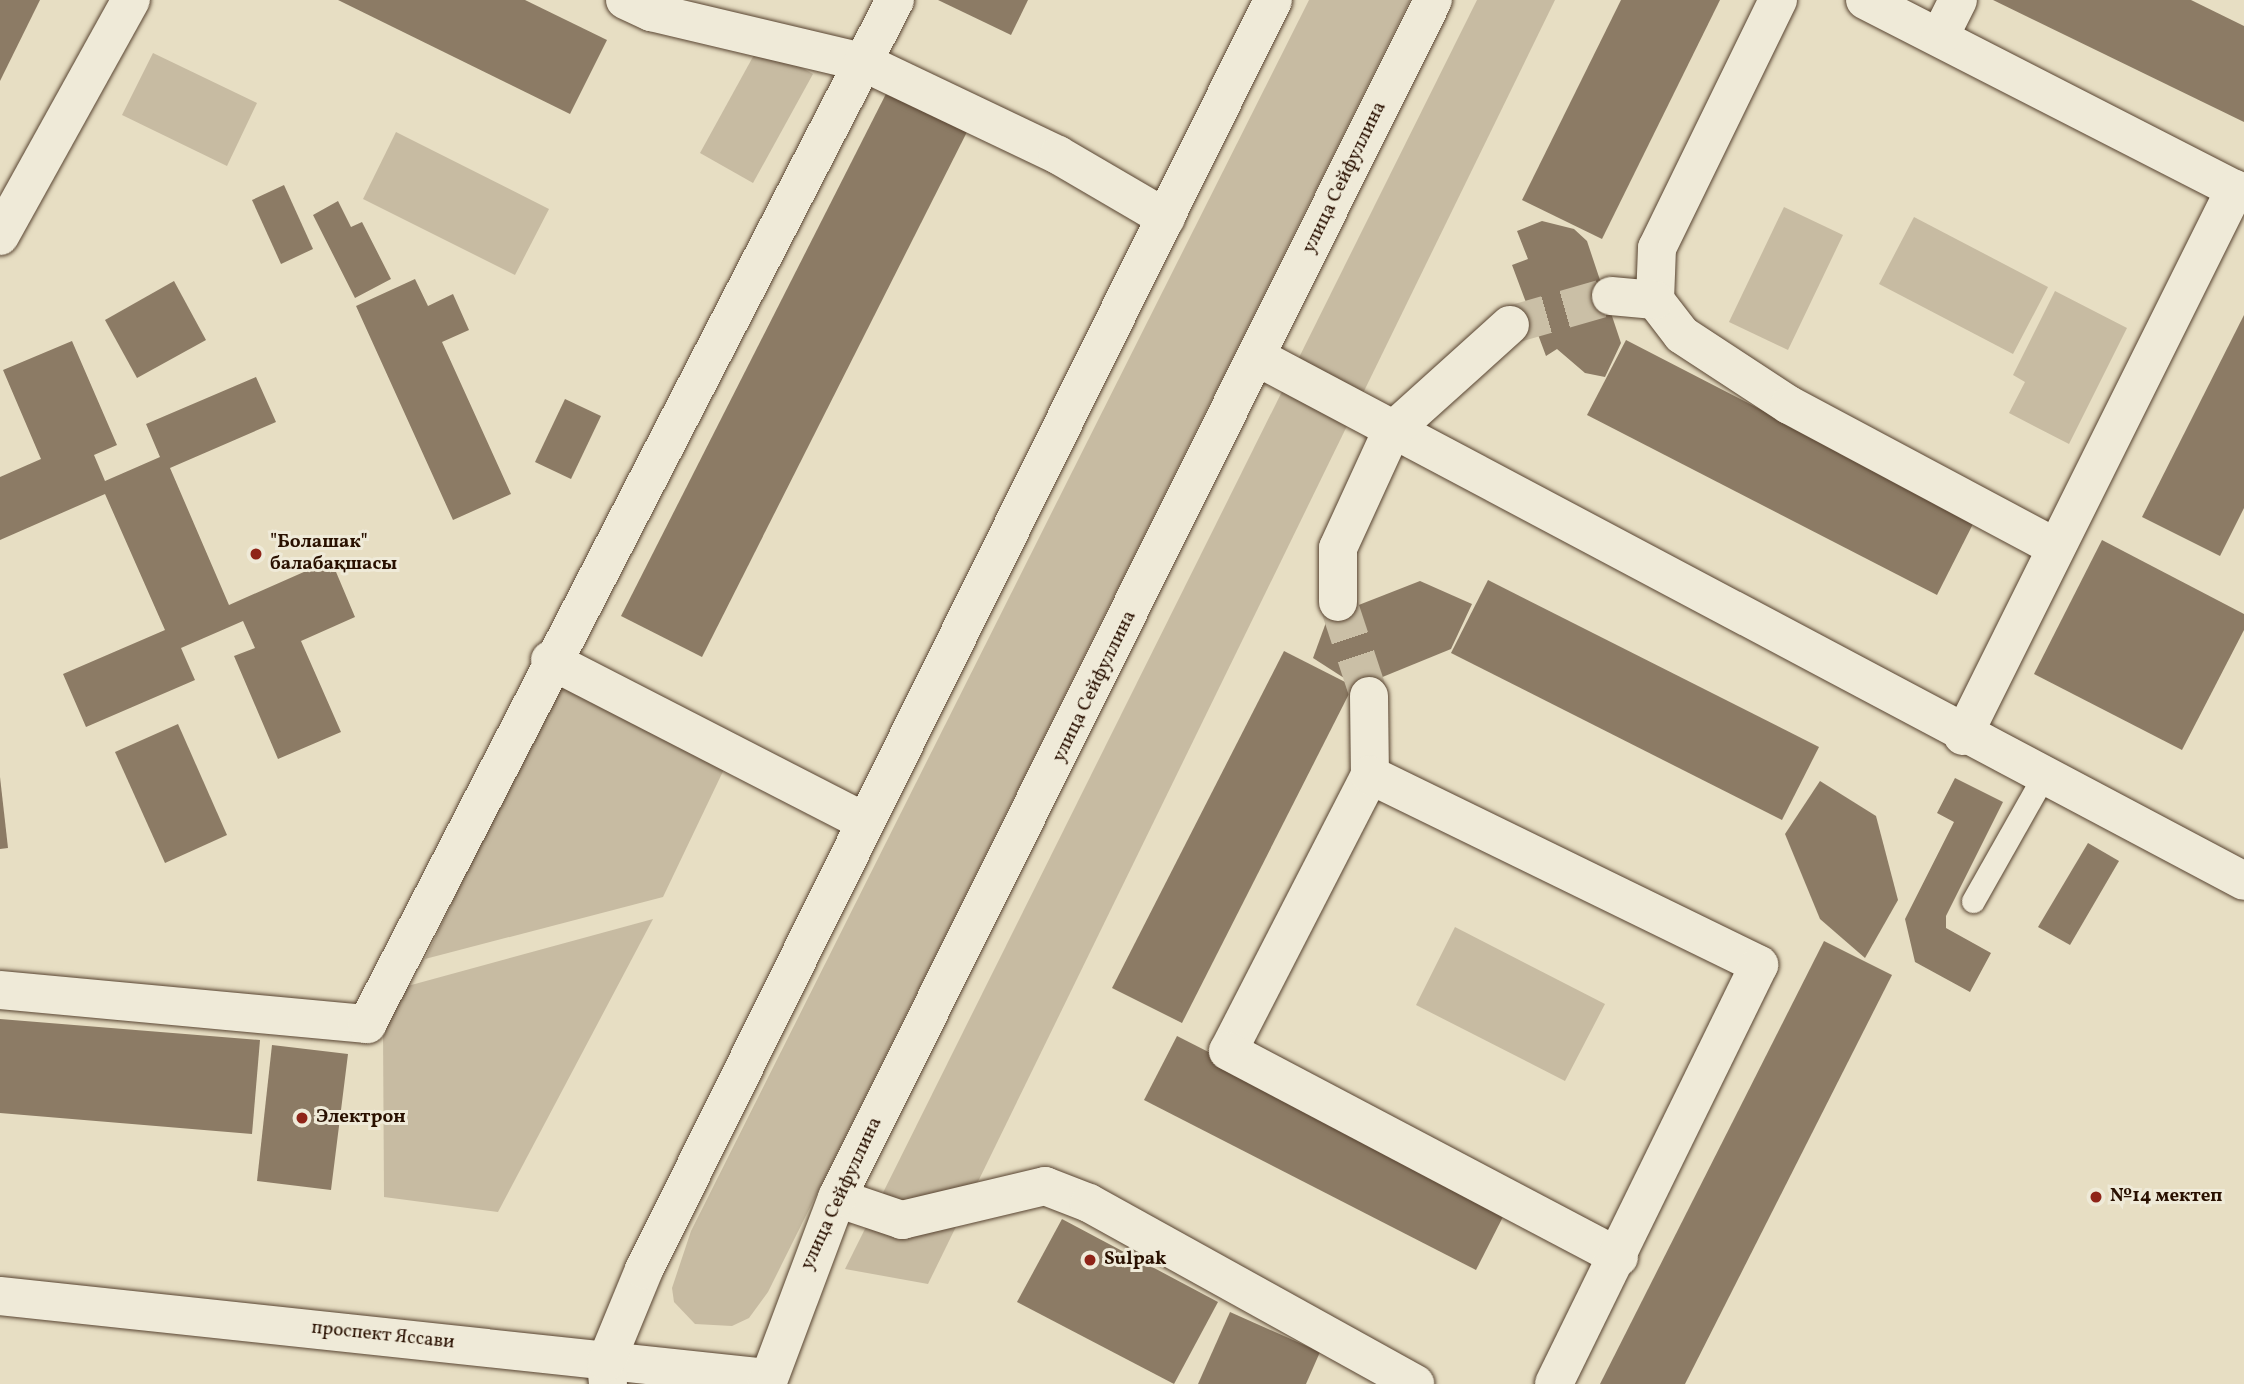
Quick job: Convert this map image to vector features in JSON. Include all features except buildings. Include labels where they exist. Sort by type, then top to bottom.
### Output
[{"type":"street","points":[[0,236],[131,0]]},
{"type":"street","points":[[625,0],[651,12],[863,62],[1058,155],[1166,218]]},
{"type":"street","points":[[0,990],[367,1024],[551,660],[895,0]]},
{"type":"street","points":[[607,1373],[644,1270],[863,821],[1273,0]]},
{"type":"street","name":"улица Сейфуллина","points":[[767,1381],[837,1198],[1433,0]]},
{"type":"street","points":[[1778,0],[1657,247],[1655,300],[1682,335],[1789,405],[2053,546]]},
{"type":"street","points":[[1865,0],[2235,189],[2053,546],[1963,736]]},
{"type":"street","points":[[1940,36],[1958,0]]},
{"type":"street","points":[[1611,296],[1655,300]]},
{"type":"street","points":[[1338,602],[1338,548],[1391,432],[1510,325]]},
{"type":"street","points":[[1257,358],[2042,779],[2244,881]]},
{"type":"street","points":[[551,660],[863,821]]},
{"type":"street","points":[[1369,696],[1370,775],[1228,1051],[1619,1257]]},
{"type":"street","points":[[1370,775],[1759,965],[1619,1257],[1554,1384]]},
{"type":"street","points":[[837,1198],[902,1220],[1045,1186],[1089,1203],[1415,1384]]},
{"type":"street","name":"проспект Яссави","points":[[0,1296],[607,1373],[767,1381]]},
{"type":"lane","points":[[1973,901],[2042,779]]},
{"type":"shaded area","points":[[1309,0],[1410,0],[768,1292],[749,1318],[732,1326],[695,1324],[674,1302],[672,1288],[691,1231]]},
{"type":"shaded area","points":[[1477,0],[1555,0],[928,1284],[845,1269]]},
{"type":"shaded area","points":[[760,44],[813,74],[753,183],[700,153]]},
{"type":"shaded area","points":[[153,53],[257,103],[227,166],[122,115]]},
{"type":"shaded area","points":[[396,132],[549,209],[515,275],[363,199]]},
{"type":"shaded area","points":[[1784,207],[1843,235],[1788,350],[1729,322]]},
{"type":"shaded area","points":[[1914,217],[2048,287],[2013,354],[1879,284]]},
{"type":"shaded area","points":[[2055,291],[2127,328],[2069,444],[2009,413],[2025,382],[2013,375]]},
{"type":"shaded area","points":[[558,682],[727,763],[663,897],[425,959]]},
{"type":"shaded area","points":[[653,919],[498,1212],[384,1197],[383,1029],[404,987]]},
{"type":"shaded area","points":[[1455,927],[1605,1004],[1565,1081],[1416,1005]]},
{"type":"tunnel","points":[[1510,325],[1611,296]]},
{"type":"tunnel","points":[[1338,602],[1369,696]]},
{"type":"place","name":"\"Болашак\" балабақшасы","points":[[256,554]]},
{"type":"place","name":"Электрон","points":[[302,1118]]},
{"type":"place","name":"№14 мектеп","points":[[2096,1197]]},
{"type":"place","name":"Sulpak","points":[[1090,1260]]}]
